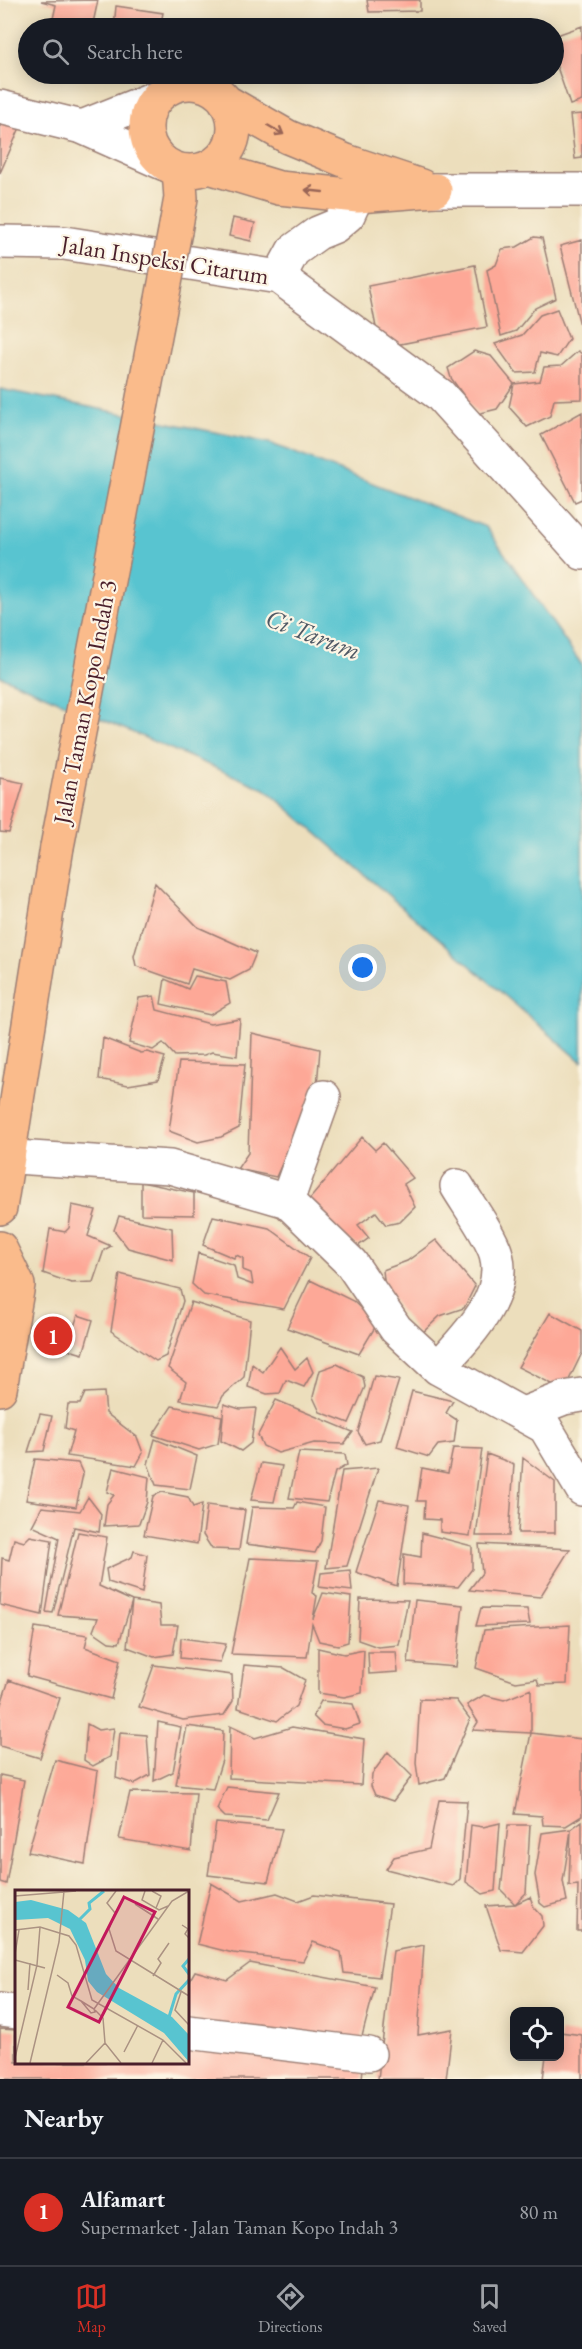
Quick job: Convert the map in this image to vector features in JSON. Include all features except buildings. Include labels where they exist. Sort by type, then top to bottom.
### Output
[{"type":"main road","points":[[363,183],[225,101],[207,87],[185,84],[170,87],[157,97],[149,110],[146,132],[154,153],[186,174],[279,188],[363,183],[435,190]]},
{"type":"main road","points":[[186,174],[222,158],[230,145],[234,130],[232,115],[225,101]]},
{"type":"main road","name":"Jalan Taman Kopo Indah 3","points":[[0,1208],[4,1157],[57,847],[186,174]]},
{"type":"main road","points":[[0,1248],[18,1285],[0,1389]]},
{"type":"street","points":[[82,127],[157,97]]},
{"type":"street","points":[[0,107],[82,127],[186,174]]},
{"type":"street","points":[[279,277],[293,251],[348,215],[363,183]]},
{"type":"street","points":[[435,190],[582,190]]},
{"type":"street","name":"Jalan Inspeksi Citarum","points":[[0,243],[64,243],[279,277],[440,395],[582,553]]},
{"type":"street","points":[[287,1201],[324,1097]]},
{"type":"street","points":[[4,1157],[170,1167],[287,1201],[351,1263],[396,1329],[438,1368],[534,1420],[582,1439]]},
{"type":"street","points":[[438,1368],[477,1324],[498,1284],[496,1253],[457,1186]]},
{"type":"street","points":[[534,1420],[564,1398],[582,1395]]},
{"type":"street","points":[[534,1420],[582,1489]]},
{"type":"street","points":[[0,2010],[15,2012]]},
{"type":"street","points":[[189,2032],[369,2054]]},
{"type":"water","name":"Ci Tarum","points":[[0,389],[269,443],[486,527],[582,665],[582,1062],[265,789],[0,676]]},
{"type":"place","name":"Alfamart","points":[[53,1336]]}]
